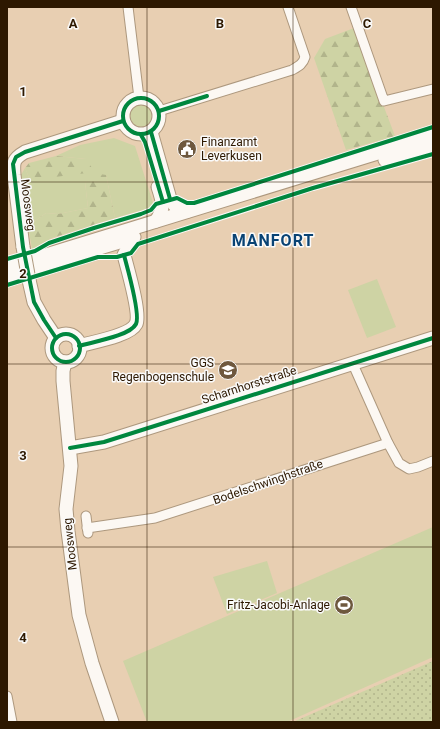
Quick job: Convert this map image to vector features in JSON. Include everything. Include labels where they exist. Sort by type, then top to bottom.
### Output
[{"type":"street","points":[[128,7],[139,98]]},
{"type":"street","points":[[159,111],[292,70],[304,62],[305,57],[288,7]]},
{"type":"street","points":[[351,7],[384,102],[433,89]]},
{"type":"street","points":[[144,98],[153,102],[159,111],[160,116],[157,125],[146,133],[130,131],[123,121],[123,111],[134,99],[144,98]]},
{"type":"street","name":"Moosweg","points":[[56,338],[34,302],[23,247],[13,164],[16,157],[25,152],[123,121]]},
{"type":"street","points":[[146,133],[170,199],[176,207],[188,211]]},
{"type":"street","points":[[146,133],[145,142],[163,202],[162,211],[156,221]]},
{"type":"street","points":[[7,267],[433,136]]},
{"type":"street","points":[[7,276],[433,146]]},
{"type":"street","points":[[79,346],[120,334],[132,328],[136,324],[137,312],[124,255],[134,237]]},
{"type":"street","points":[[105,246],[124,255]]},
{"type":"street","points":[[65,334],[70,335],[78,341],[79,346],[79,352],[76,357],[71,361],[65,362],[56,358],[52,348],[53,342],[56,338],[65,334]]},
{"type":"street","name":"Scharnhorststraße","points":[[70,448],[104,442],[352,362],[433,338]]},
{"type":"street","name":"Moosweg","points":[[65,362],[63,381],[70,448],[66,509],[68,531],[79,615],[92,663],[112,722]]},
{"type":"street","points":[[352,362],[399,463],[408,469],[433,461]]},
{"type":"street","name":"Bodelschwinghstraße","points":[[86,516],[88,531],[155,518],[388,442]]},
{"type":"street","points":[[7,696],[12,722]]},
{"type":"green space","points":[[354,28],[395,136],[346,150],[314,58],[325,39]]},
{"type":"green space","points":[[137,105],[145,105],[152,112],[152,120],[145,127],[137,127],[130,120],[130,112]]},
{"type":"green space","points":[[114,138],[135,146],[153,203],[149,208],[115,218],[106,175],[85,182],[88,208],[58,214],[46,213],[28,226],[21,175],[25,168],[30,180],[86,159],[56,156],[80,145]]},
{"type":"green space","points":[[56,156],[86,159],[92,168],[87,173],[30,180],[25,168],[29,163]]},
{"type":"green space","points":[[100,174],[106,175],[115,218],[52,238],[32,249],[28,226],[46,213],[58,214],[88,208],[85,182]]},
{"type":"green space","points":[[377,279],[396,327],[367,338],[348,290]]},
{"type":"green space","name":"Fritz-Jacobi-Anlage","points":[[433,527],[433,657],[287,722],[147,722],[123,661]]},
{"type":"green space","points":[[267,561],[277,593],[227,614],[213,577]]},
{"type":"green space","points":[[433,661],[433,722],[293,722]]},
{"type":"cycle path","points":[[159,111],[207,96]]},
{"type":"cycle path","points":[[145,98],[154,103],[158,109],[159,116],[158,123],[154,129],[145,134],[137,134],[128,129],[124,123],[123,112],[128,103],[134,99],[145,98]]},
{"type":"cycle path","points":[[56,338],[34,302],[23,247],[13,164],[16,157],[25,152],[123,121]]},
{"type":"cycle path","points":[[7,259],[35,251],[49,243],[141,214],[151,210],[156,204],[177,198],[187,203],[194,203],[433,127]]},
{"type":"cycle path","points":[[151,132],[170,199]]},
{"type":"cycle path","points":[[141,135],[145,142],[163,202]]},
{"type":"cycle path","points":[[7,285],[98,257],[117,257],[131,253],[138,244],[313,188],[433,154]]},
{"type":"cycle path","points":[[79,346],[119,335],[126,332],[136,324],[137,311],[124,255]]},
{"type":"cycle path","points":[[66,334],[76,338],[80,348],[76,358],[66,362],[56,358],[52,348],[56,338],[66,334]]},
{"type":"cycle path","points":[[70,448],[104,442],[433,338]]},
{"type":"place","name":"Finanzamt Leverkusen","points":[[187,149]]},
{"type":"place","name":"GGS Regenbogenschule","points":[[228,370]]},
{"type":"place","name":"Fritz-Jacobi-Anlage","points":[[344,605]]},
{"type":"district","name":"MANFORT","points":[[273,240]]}]
